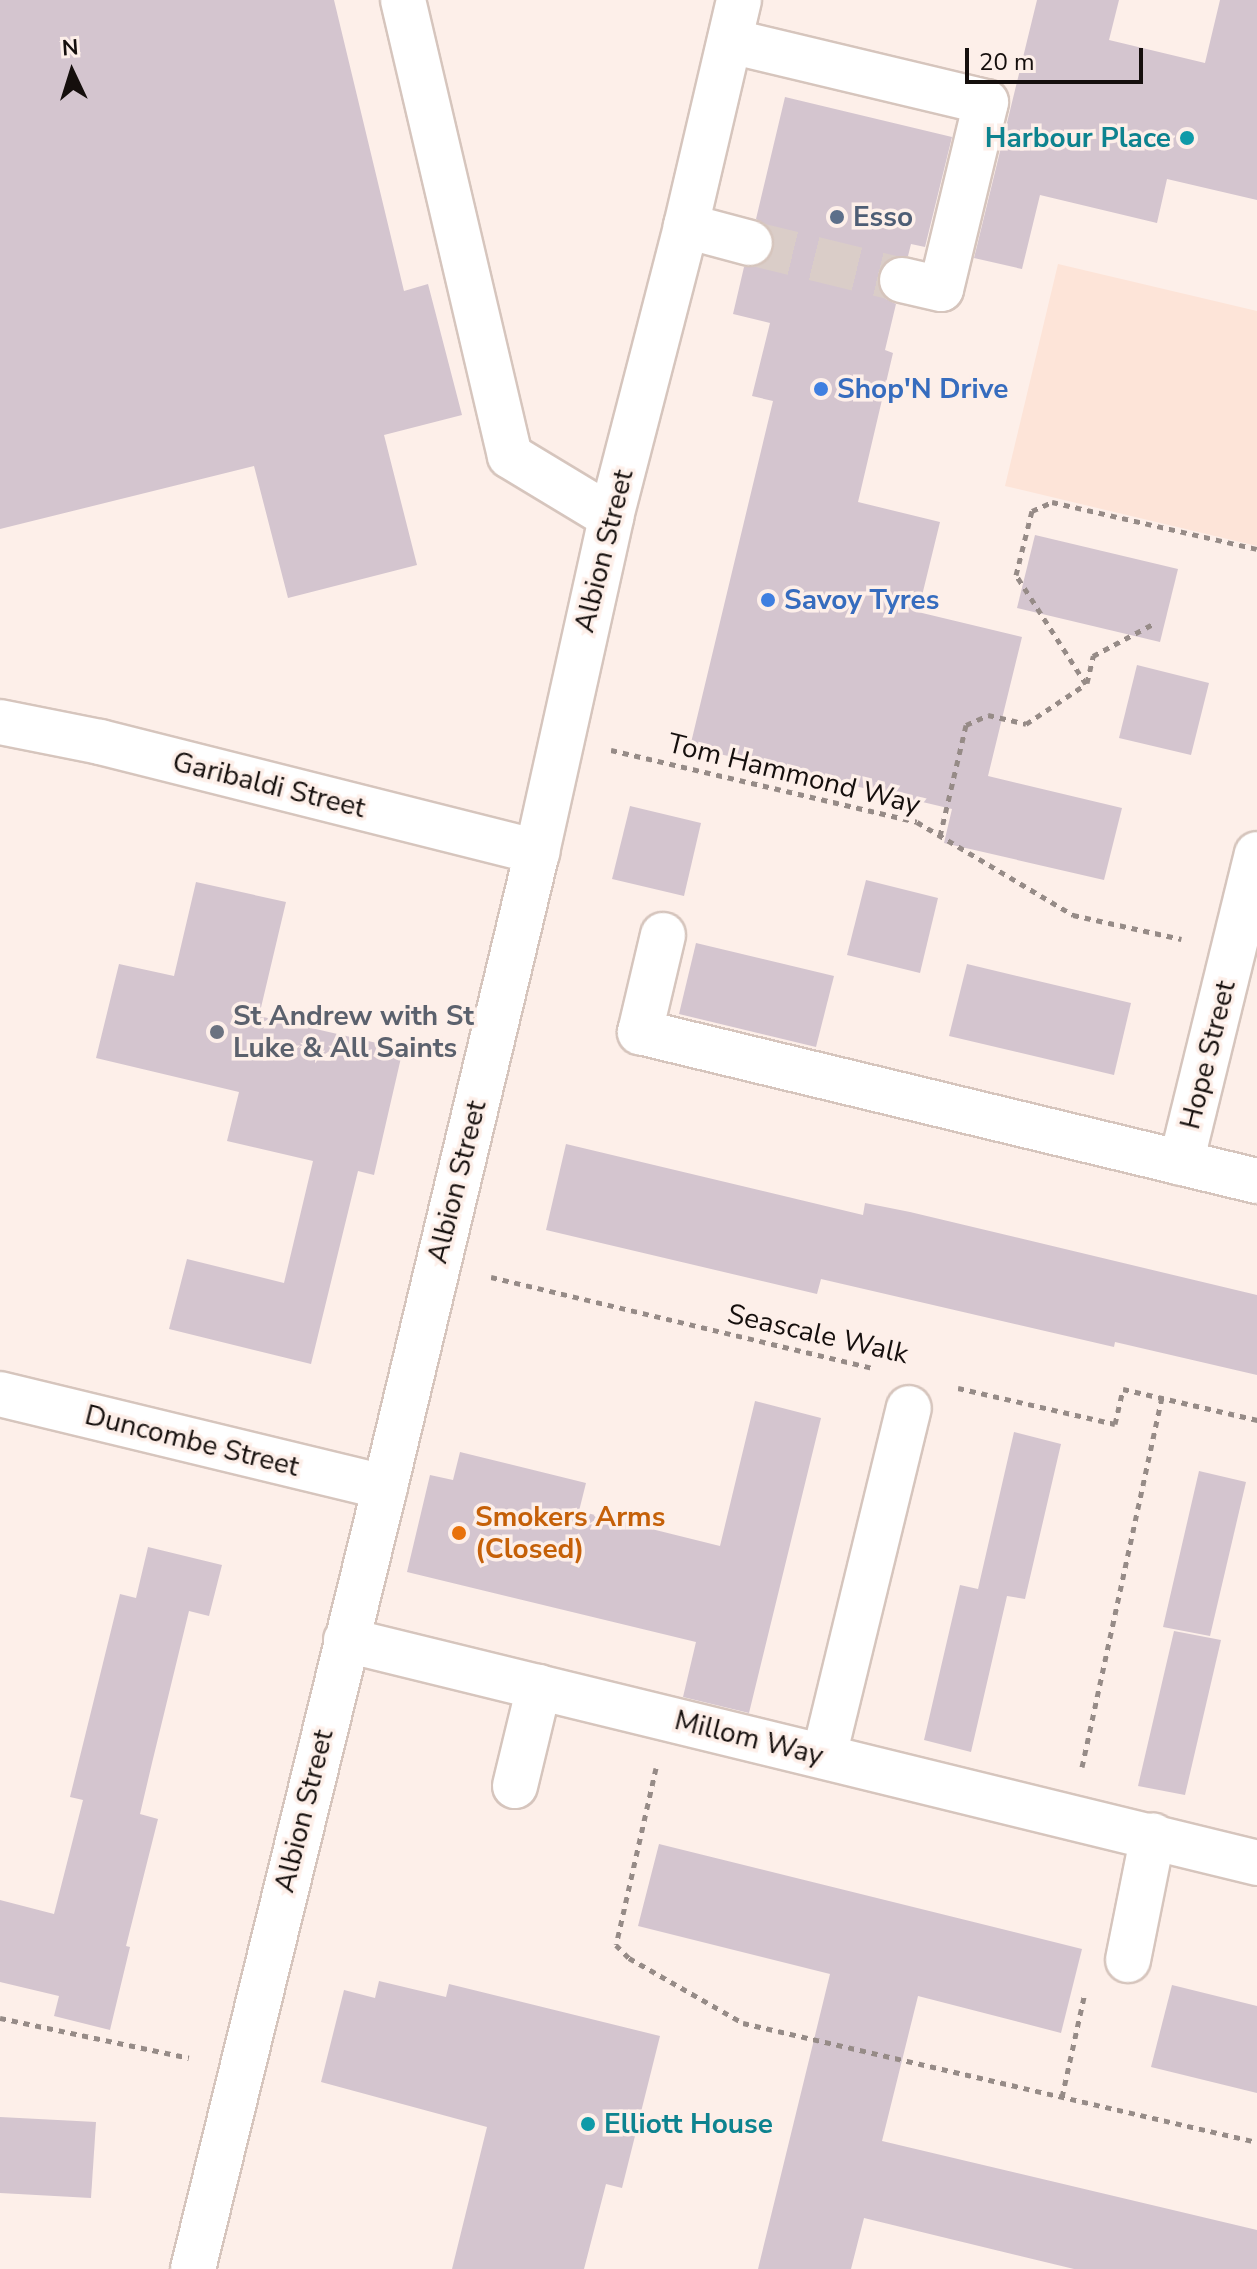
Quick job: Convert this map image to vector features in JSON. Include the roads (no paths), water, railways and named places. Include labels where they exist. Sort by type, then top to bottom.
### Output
[{"type":"street","points":[[403,0],[510,456],[611,517]]},
{"type":"street","points":[[734,20],[986,102],[941,289],[902,280]]},
{"type":"street","name":"Albion Street","points":[[193,2269],[385,1487],[537,852],[611,517],[686,226],[734,20]]},
{"type":"street","points":[[686,226],[750,243]]},
{"type":"street","name":"Garibaldi Street","points":[[0,722],[100,742],[537,852]]},
{"type":"street","name":"Hope Street","points":[[1181,1163],[1257,854]]},
{"type":"street","points":[[663,935],[640,1032],[1257,1181]]},
{"type":"street","name":"Duncombe Street","points":[[0,1394],[385,1487]]},
{"type":"street","points":[[824,1756],[909,1408]]},
{"type":"street","name":"Millom Way","points":[[346,1640],[1153,1835],[1257,1863]]},
{"type":"street","points":[[515,1786],[539,1687]]},
{"type":"street","points":[[1128,1960],[1153,1835]]},
{"type":"tunnel","points":[[750,243],[902,280]]},
{"type":"place","name":"Harbour Place","points":[[1187,138]]},
{"type":"place","name":"Esso","points":[[837,217]]},
{"type":"place","name":"Shop'N Drive","points":[[821,389]]},
{"type":"place","name":"Savoy Tyres","points":[[768,600]]},
{"type":"place","name":"St Andrew with St Luke & All Saints","points":[[217,1032]]},
{"type":"place","name":"Smokers Arms (Closed)","points":[[459,1533]]},
{"type":"place","name":"Elliott House","points":[[588,2124]]}]
